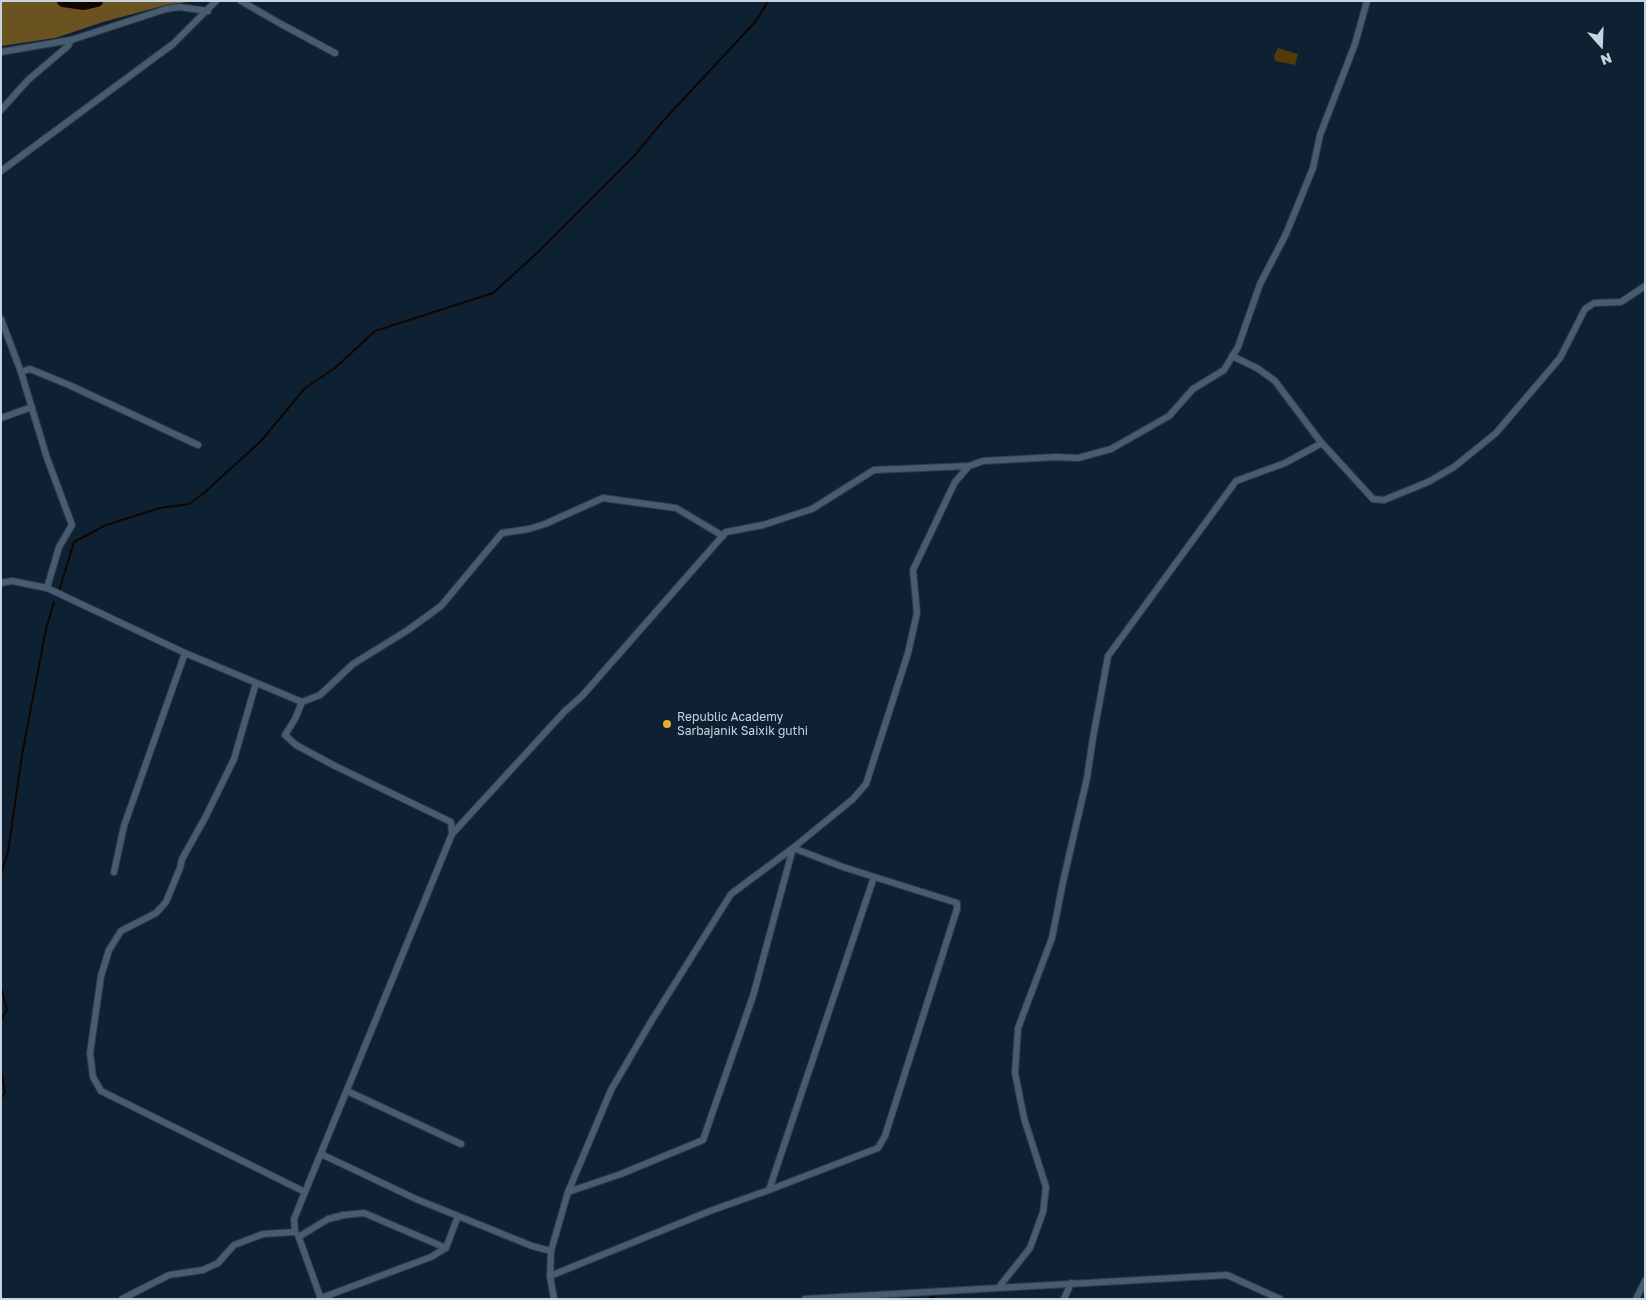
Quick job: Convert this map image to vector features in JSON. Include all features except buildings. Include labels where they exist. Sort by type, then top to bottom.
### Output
[{"type":"street","points":[[1,172],[173,44],[216,1]]},
{"type":"street","points":[[241,1],[335,53]]},
{"type":"street","points":[[458,1216],[446,1248],[431,1257],[321,1299],[294,1220],[452,834],[565,711],[582,696],[726,532],[763,525],[812,509],[874,470],[969,466],[983,461],[1056,457],[1078,458],[1111,448],[1170,416],[1194,389],[1224,370],[1238,347],[1260,284],[1286,234],[1313,168],[1320,135],[1355,44],[1367,1]]},
{"type":"street","points":[[1,52],[71,40],[166,9],[179,7],[208,11]]},
{"type":"street","points":[[1,110],[28,80],[68,46],[71,40]]},
{"type":"street","points":[[1232,356],[1257,368],[1275,381],[1322,443],[1373,499],[1384,500],[1428,482],[1454,468],[1496,433],[1560,358],[1585,309],[1594,303],[1621,302],[1645,286]]},
{"type":"street","points":[[1,319],[21,372],[47,458],[72,525],[59,547],[47,588]]},
{"type":"street","points":[[21,372],[30,369],[69,385],[198,445]]},
{"type":"street","points":[[1,418],[32,407]]},
{"type":"street","points":[[999,1287],[1030,1248],[1043,1212],[1046,1186],[1024,1118],[1015,1074],[1018,1028],[1052,938],[1087,778],[1108,656],[1236,481],[1285,463],[1322,443]]},
{"type":"street","points":[[554,1299],[550,1276],[551,1251],[568,1192],[611,1090],[652,1020],[731,894],[793,848],[853,799],[866,784],[908,654],[916,613],[913,570],[955,482],[969,466]]},
{"type":"street","points":[[1,583],[12,581],[47,588],[185,653],[302,702],[320,695],[353,664],[408,630],[440,606],[502,533],[529,529],[545,524],[603,498],[676,508],[722,536]]},
{"type":"street","points":[[114,872],[124,826],[185,653]]},
{"type":"street","points":[[256,683],[234,759],[182,860],[166,902],[156,913],[121,931],[109,950],[101,976],[90,1053],[93,1077],[101,1091],[305,1192]]},
{"type":"street","points":[[302,702],[296,718],[285,735],[296,745],[451,822],[452,834]]},
{"type":"street","points":[[550,1276],[703,1214],[878,1148],[885,1136],[958,906],[953,902],[793,848]]},
{"type":"street","points":[[568,1192],[621,1174],[703,1140],[753,996],[793,848]]},
{"type":"street","points":[[770,1190],[874,876]]},
{"type":"street","points":[[347,1091],[461,1144]]},
{"type":"street","points":[[321,1154],[416,1199],[532,1246],[551,1251]]},
{"type":"street","points":[[122,1299],[169,1275],[203,1270],[218,1263],[234,1245],[264,1234],[298,1234],[328,1219],[344,1215],[364,1213],[446,1248]]},
{"type":"street","points":[[805,1299],[1227,1275],[1280,1299]]},
{"type":"street","points":[[1636,1299],[1645,1281]]},
{"type":"street","points":[[1064,1299],[1071,1283]]},
{"type":"shaded area","points":[[1,1],[194,1],[166,5],[103,22],[55,38],[1,46]]},
{"type":"shaded area","points":[[1278,48],[1298,54],[1295,65],[1275,61],[1274,56]]},
{"type":"waterway","points":[[63,1],[84,4],[97,1]]},
{"type":"waterway","points":[[59,591],[74,542],[106,525],[160,508],[189,504],[204,493],[261,441],[305,388],[335,368],[375,331],[493,293],[537,253],[634,156],[663,121],[756,21],[768,1]]},
{"type":"waterway","points":[[1,874],[8,852],[22,755],[46,629],[54,602]]},
{"type":"waterway","points":[[1,987],[7,1010],[1,1020]]},
{"type":"waterway","points":[[1,1068],[5,1093],[1,1098]]},
{"type":"waterway","points":[[928,1299],[937,1295]]},
{"type":"place","name":"Republic Academy Sarbajanik Saixik guthi","points":[[667,724]]}]
